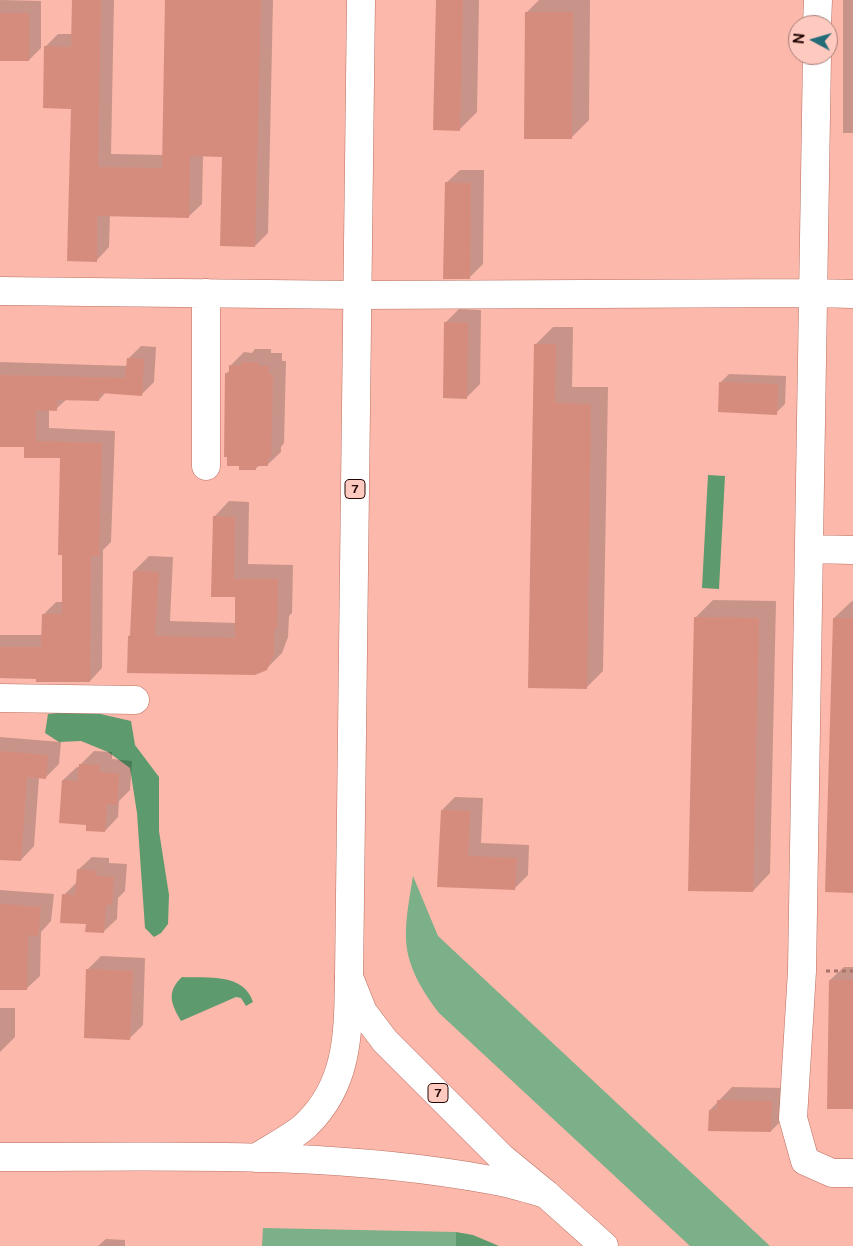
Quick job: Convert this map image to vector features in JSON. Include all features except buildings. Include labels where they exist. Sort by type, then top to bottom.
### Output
[{"type":"main road","name":"7","points":[[361,0],[349,977],[363,1012],[385,1041],[501,1156],[604,1246]]},
{"type":"main road","points":[[817,15],[818,0]]},
{"type":"main road","points":[[817,65],[802,971],[793,1118],[805,1161],[832,1173],[853,1173]]},
{"type":"main road","points":[[0,291],[358,295],[853,294]]},
{"type":"main road","points":[[206,293],[206,466]]},
{"type":"main road","points":[[809,549],[853,550]]},
{"type":"main road","points":[[0,698],[135,700]]},
{"type":"main road","points":[[256,1158],[306,1126],[335,1084],[344,1055],[348,1027],[349,977]]},
{"type":"main road","points":[[0,1157],[256,1158],[388,1166],[492,1180],[546,1194]]},
{"type":"green space","points":[[708,475],[725,476],[719,589],[702,588]]},
{"type":"green space","points":[[83,710],[131,721],[135,745],[159,777],[159,831],[169,895],[168,924],[161,933],[154,937],[145,928],[137,813],[130,768],[108,752],[81,741],[59,742],[45,733],[48,714]]},
{"type":"green space","points":[[413,876],[438,936],[770,1246],[690,1246],[439,1013],[417,979],[407,949],[406,924]]},
{"type":"green space","points":[[182,977],[224,979],[233,982],[242,986],[253,1002],[246,1006],[241,998],[236,997],[181,1021],[173,1004],[172,993],[177,982]]},
{"type":"green space","points":[[263,1228],[456,1232],[456,1246],[262,1246]]},
{"type":"green space","points":[[456,1232],[473,1235],[499,1246],[456,1246]]}]
